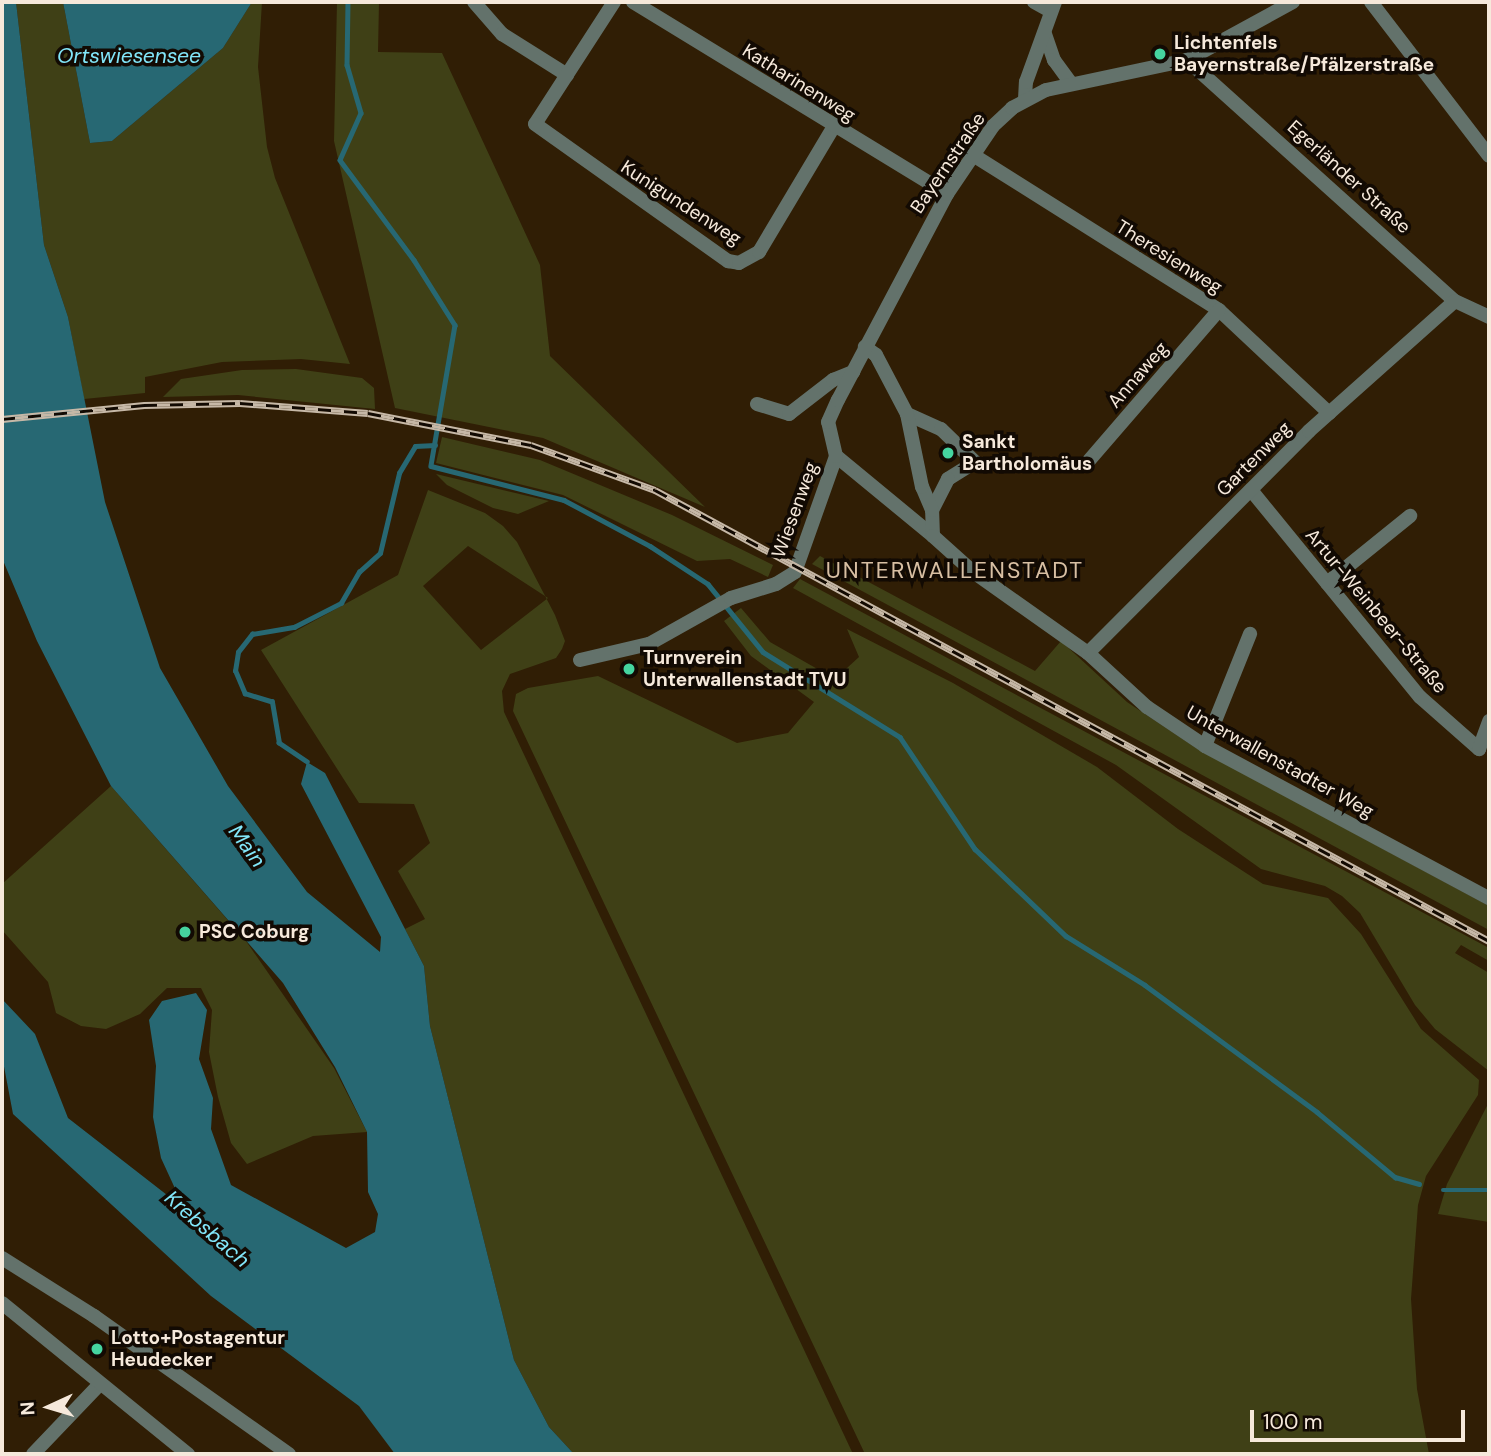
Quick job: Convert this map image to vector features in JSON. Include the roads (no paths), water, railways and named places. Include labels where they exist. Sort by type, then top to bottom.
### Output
[{"type":"street","points":[[474,2],[502,34],[567,75],[614,2]]},
{"type":"street","name":"Katharinenweg","points":[[633,2],[833,128],[947,194]]},
{"type":"street","points":[[1025,99],[1026,82],[1045,34],[1052,6],[1034,2]]},
{"type":"street","name":"Bayernstraße","points":[[838,400],[947,194],[993,125],[1025,99],[1071,83],[1187,60],[1293,2]]},
{"type":"street","points":[[1371,2],[1489,156]]},
{"type":"street","points":[[1045,34],[1054,60],[1071,83]]},
{"type":"street","name":"Egerländer Straße","points":[[1187,60],[1455,301],[1489,317]]},
{"type":"street","name":"Kunigundenweg","points":[[567,75],[535,124],[621,188],[728,261],[739,263],[759,252],[833,128]]},
{"type":"street","name":"Theresienweg","points":[[973,155],[1219,310],[1329,414]]},
{"type":"street","name":"Gartenweg","points":[[1088,653],[1329,414],[1455,301]]},
{"type":"street","name":"Annaweg","points":[[1086,464],[1219,310]]},
{"type":"street","points":[[866,347],[876,355],[908,414],[922,487],[932,509],[933,536]]},
{"type":"street","points":[[757,404],[789,414],[833,380],[853,372]]},
{"type":"street","name":"Wiesenweg","points":[[580,660],[649,644],[732,598],[776,584],[794,572],[836,456],[828,422],[838,400]]},
{"type":"street","points":[[908,414],[941,429],[975,462],[948,479],[932,509]]},
{"type":"street","name":"Unterwallenstadter Weg","points":[[836,456],[972,571],[1088,653],[1147,707],[1205,746],[1489,898]]},
{"type":"street","name":"Artur-Weinbeer-Straße","points":[[1251,489],[1420,697],[1479,749],[1489,721]]},
{"type":"street","points":[[1327,583],[1410,516]]},
{"type":"street","points":[[1205,746],[1250,634]]},
{"type":"street","points":[[2,1258],[94,1316],[289,1454]]},
{"type":"street","points":[[2,1303],[188,1454]]},
{"type":"street","points":[[33,1454],[100,1384]]},
{"type":"water","points":[[2,2],[16,2],[44,245],[68,317],[105,502],[160,668],[228,786],[307,892],[380,952],[381,937],[301,784],[307,762],[325,773],[424,966],[430,1026],[514,1360],[549,1427],[574,1454],[395,1454],[359,1406],[211,1296],[13,1114],[2,1056],[2,999],[35,1034],[68,1118],[176,1202],[178,1195],[161,1158],[153,1117],[156,1066],[149,1020],[162,1001],[196,993],[207,1010],[199,1059],[213,1098],[211,1129],[231,1185],[346,1248],[375,1232],[378,1214],[368,1192],[367,1132],[335,1067],[283,983],[111,786],[37,641],[2,558]]},
{"type":"water","name":"Ortswiesensee","points":[[63,2],[252,2],[223,48],[112,141],[90,143]]},
{"type":"waterway","points":[[348,2],[347,65],[361,113],[340,160],[414,260],[455,325],[431,466],[564,500],[650,546],[708,584],[763,652],[900,737],[975,849],[1066,936],[1145,985],[1317,1112],[1395,1177],[1419,1184]]},
{"type":"waterway","points":[[307,762],[279,743],[272,702],[245,694],[235,671],[238,652],[252,634],[294,627],[341,603],[359,572],[380,553],[399,473],[415,446],[435,445]]},
{"type":"waterway","points":[[1443,1190],[1489,1190]]},
{"type":"railway","points":[[2,419],[144,405],[240,403],[368,413],[531,445],[655,490],[1489,941]]},
{"type":"place","name":"Lichtenfels Bayernstraße/Pfälzerstraße","points":[[1160,54]]},
{"type":"place","name":"Sankt Bartholomäus","points":[[948,453]]},
{"type":"place","name":"Turnverein Unterwallenstadt TVU","points":[[629,669]]},
{"type":"place","name":"PSC Coburg","points":[[185,932]]},
{"type":"place","name":"Lotto+Postagentur Heudecker","points":[[97,1349]]},
{"type":"district","name":"UNTERWALLENSTADT","points":[[955,570]]},
{"type":"water label","name":"Main","points":[[247,846]]},
{"type":"water label","name":"Krebsbach","points":[[207,1229]]}]
